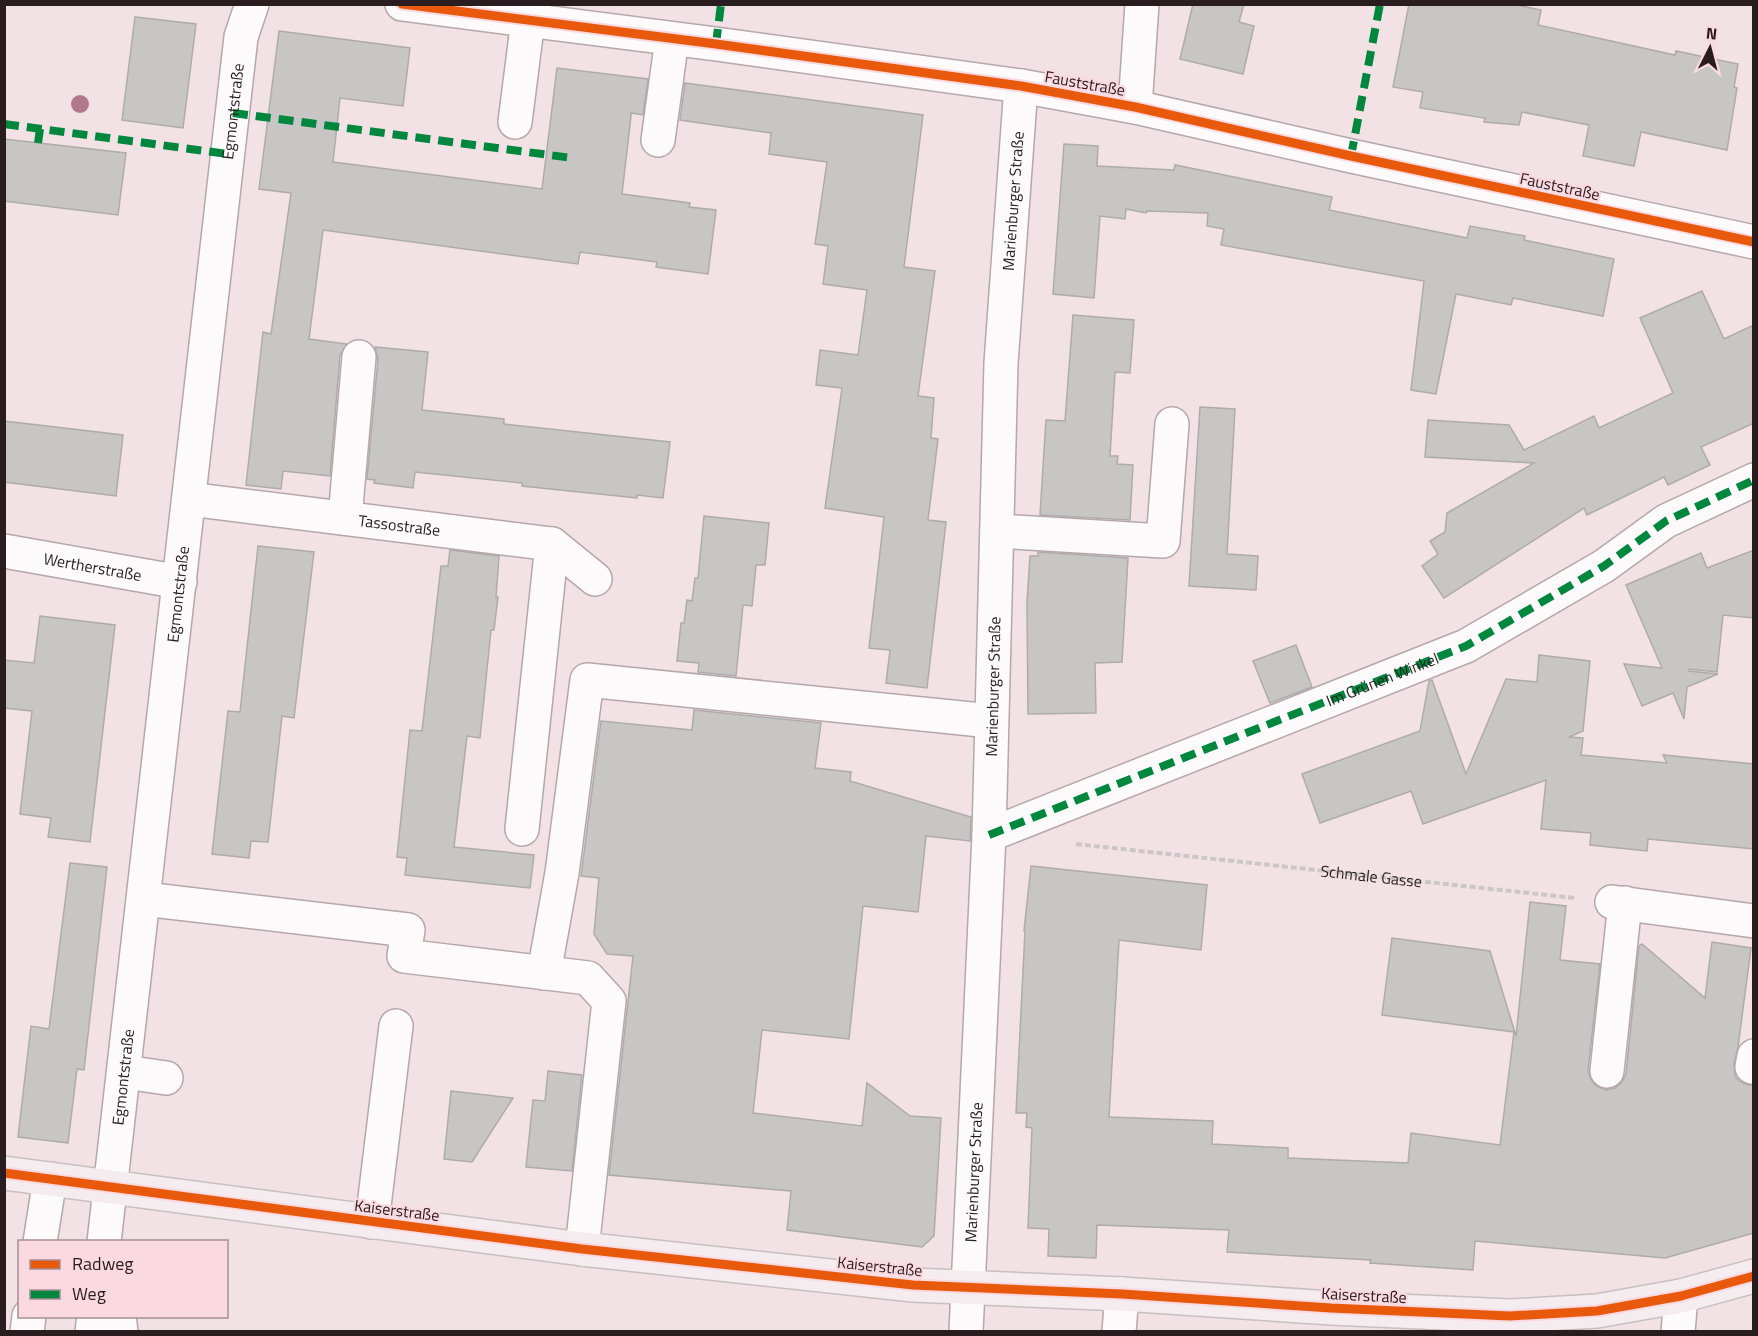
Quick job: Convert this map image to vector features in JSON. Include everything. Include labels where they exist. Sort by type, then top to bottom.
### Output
[{"type":"main road","name":"Kaiserstraße","points":[[4,1173],[582,1249],[903,1284],[1122,1294],[1331,1308],[1509,1324],[1681,1296],[1754,1276]]},
{"type":"street","name":"Egmontstraße","points":[[104,1240],[241,37],[252,4]]},
{"type":"street","name":"Fauststraße","points":[[402,4],[1021,87],[1135,107],[1374,161],[1754,242]]},
{"type":"street","points":[[1135,107],[1142,4]]},
{"type":"street","points":[[515,122],[528,20]]},
{"type":"street","points":[[658,140],[672,39]]},
{"type":"street","name":"Marienburger Straße","points":[[966,1332],[989,835],[1001,363],[1021,87]]},
{"type":"street","points":[[345,518],[359,357]]},
{"type":"street","points":[[997,531],[1163,541],[1172,424]]},
{"type":"street","name":"Im Grünen Winkel","points":[[989,835],[1466,645],[1604,566],[1666,521],[1754,480]]},
{"type":"street","name":"Tassostraße","points":[[189,499],[552,544]]},
{"type":"street","points":[[552,544],[595,579]]},
{"type":"street","points":[[522,828],[552,544]]},
{"type":"street","name":"Wertherstraße","points":[[4,551],[180,582]]},
{"type":"street","points":[[544,973],[562,873],[587,680],[992,708]]},
{"type":"street","points":[[144,899],[408,930],[404,956],[588,978],[609,1001],[582,1249]]},
{"type":"street","points":[[1607,1071],[1618,902],[1754,921]]},
{"type":"street","points":[[372,1222],[396,1026]]},
{"type":"street","points":[[125,1072],[166,1077]]},
{"type":"street","points":[[40,1240],[50,1179]]},
{"type":"street","points":[[1119,1332],[1122,1294]]},
{"type":"street","points":[[1678,1332],[1681,1296]]},
{"type":"building","points":[[1193,4],[1244,4],[1239,22],[1254,26],[1243,74],[1180,59]]},
{"type":"building","points":[[1409,4],[1512,4],[1541,10],[1538,25],[1675,55],[1676,51],[1738,64],[1734,87],[1737,88],[1727,150],[1641,132],[1634,166],[1583,156],[1589,125],[1522,112],[1519,125],[1484,122],[1485,118],[1420,108],[1423,92],[1393,87]]},
{"type":"building","points":[[135,17],[196,24],[183,128],[122,120]]},
{"type":"building","points":[[279,31],[410,48],[403,106],[340,98],[333,162],[542,189],[557,68],[648,79],[643,115],[631,113],[622,194],[690,203],[689,207],[716,210],[708,274],[656,267],[657,262],[580,252],[578,264],[323,230],[309,339],[347,344],[340,355],[330,476],[283,471],[281,489],[246,485],[263,332],[271,334],[291,193],[259,189]]},
{"type":"building","points":[[685,83],[923,115],[904,267],[935,271],[918,396],[934,398],[931,438],[938,439],[928,520],[946,522],[927,688],[886,683],[890,650],[869,648],[884,517],[825,508],[842,388],[816,385],[820,350],[858,355],[867,290],[823,284],[828,246],[815,244],[827,162],[769,154],[771,133],[680,120]]},
{"type":"building","points":[[4,139],[126,153],[118,215],[4,201]]},
{"type":"building","points":[[1064,144],[1098,146],[1097,166],[1174,170],[1175,165],[1332,197],[1329,210],[1467,238],[1470,226],[1525,236],[1524,240],[1614,259],[1603,316],[1513,298],[1511,305],[1456,294],[1436,394],[1411,390],[1424,281],[1221,245],[1224,229],[1207,226],[1208,213],[1147,211],[1146,213],[1126,209],[1125,219],[1100,216],[1094,298],[1053,294]]},
{"type":"building","points":[[1702,291],[1724,339],[1754,325],[1754,423],[1701,447],[1710,465],[1668,485],[1664,477],[1587,515],[1584,508],[1444,598],[1422,566],[1438,554],[1430,541],[1445,532],[1447,513],[1534,463],[1425,457],[1428,420],[1509,425],[1524,450],[1594,416],[1599,428],[1673,393],[1640,318]]},
{"type":"building","points":[[1073,315],[1134,320],[1130,373],[1115,372],[1110,456],[1118,456],[1117,464],[1133,465],[1130,520],[1040,515],[1046,420],[1065,421]]},
{"type":"building","points":[[375,347],[428,352],[422,410],[504,419],[504,424],[670,442],[663,498],[637,495],[637,498],[522,486],[522,483],[415,472],[413,488],[374,483],[375,480],[367,479],[378,359]]},
{"type":"building","points":[[1200,407],[1235,409],[1227,554],[1258,556],[1256,590],[1189,586]]},
{"type":"building","points":[[4,421],[123,435],[116,496],[4,482]]},
{"type":"building","points":[[704,516],[769,523],[765,565],[756,565],[752,606],[743,605],[736,676],[698,672],[699,663],[677,661],[681,623],[684,623],[687,600],[692,601],[695,578],[698,578]]},
{"type":"building","points":[[258,546],[314,552],[294,718],[282,716],[268,842],[251,841],[249,858],[212,854],[228,711],[240,712]]},
{"type":"building","points":[[450,550],[499,556],[496,597],[498,597],[494,630],[491,630],[480,738],[467,736],[454,847],[534,855],[530,888],[405,875],[407,858],[397,857],[410,730],[422,731],[441,566],[448,566]]},
{"type":"building","points":[[1754,550],[1754,618],[1723,615],[1717,672],[1689,669],[1689,671],[1718,674],[1687,687],[1684,719],[1673,693],[1642,706],[1624,664],[1662,668],[1626,585],[1701,553],[1707,568]]},
{"type":"building","points":[[1038,552],[1128,558],[1122,662],[1095,663],[1096,713],[1028,714],[1027,602],[1030,556],[1038,556]]},
{"type":"building","points":[[40,616],[115,625],[90,842],[48,837],[51,818],[20,814],[32,711],[4,708],[4,660],[34,663]]},
{"type":"building","points":[[1296,645],[1312,687],[1270,703],[1253,661]]},
{"type":"building","points":[[1539,655],[1590,661],[1583,731],[1569,737],[1583,738],[1581,755],[1667,763],[1663,755],[1754,764],[1754,849],[1648,839],[1647,851],[1590,845],[1591,833],[1541,829],[1546,780],[1423,824],[1411,791],[1320,823],[1302,774],[1420,731],[1429,681],[1432,680],[1466,774],[1506,679],[1537,682]]},
{"type":"building","points":[[694,710],[821,723],[815,768],[851,772],[850,781],[971,817],[970,841],[926,836],[918,912],[863,906],[849,1039],[762,1030],[753,1113],[862,1126],[867,1083],[910,1116],[941,1118],[934,1236],[922,1247],[787,1230],[791,1191],[609,1175],[633,956],[607,954],[594,934],[599,878],[581,876],[601,721],[692,730]]},
{"type":"building","points":[[70,863],[107,867],[84,1070],[77,1069],[68,1143],[18,1137],[31,1026],[49,1029]]},
{"type":"building","points":[[1031,866],[1207,885],[1201,950],[1119,940],[1109,1117],[1213,1121],[1212,1144],[1288,1148],[1288,1158],[1408,1163],[1411,1133],[1500,1145],[1514,1032],[1382,1015],[1392,938],[1490,951],[1516,1036],[1530,902],[1566,906],[1560,960],[1600,964],[1588,1070],[1596,1086],[1606,1090],[1615,1088],[1626,1074],[1639,946],[1642,944],[1705,998],[1712,942],[1751,948],[1734,1064],[1735,1076],[1739,1081],[1754,1085],[1754,1233],[1665,1258],[1475,1241],[1473,1270],[1370,1263],[1371,1260],[1227,1252],[1229,1230],[1097,1225],[1096,1258],[1048,1256],[1049,1229],[1028,1228],[1032,1128],[1026,1127],[1027,1113],[1016,1113],[1024,931]]},
{"type":"building","points":[[548,1071],[582,1075],[572,1171],[526,1167],[533,1100],[545,1101]]},
{"type":"building","points":[[451,1091],[513,1098],[472,1162],[444,1159]]},
{"type":"marked path","points":[[716,44],[721,4]]},
{"type":"marked path","points":[[1351,156],[1380,4]]},
{"type":"marked path","points":[[233,113],[572,158]]},
{"type":"marked path","points":[[4,124],[228,154]]},
{"type":"marked path","points":[[38,143],[40,129]]},
{"type":"marked path","points":[[989,835],[1466,646],[1604,566],[1666,521],[1754,480]]},
{"type":"cycle path","points":[[402,4],[1021,86],[1135,107],[1351,156],[1754,242]]},
{"type":"cycle path","points":[[4,1173],[582,1249],[913,1285],[1122,1294],[1331,1308],[1510,1316],[1597,1311],[1681,1296],[1754,1276]]}]
